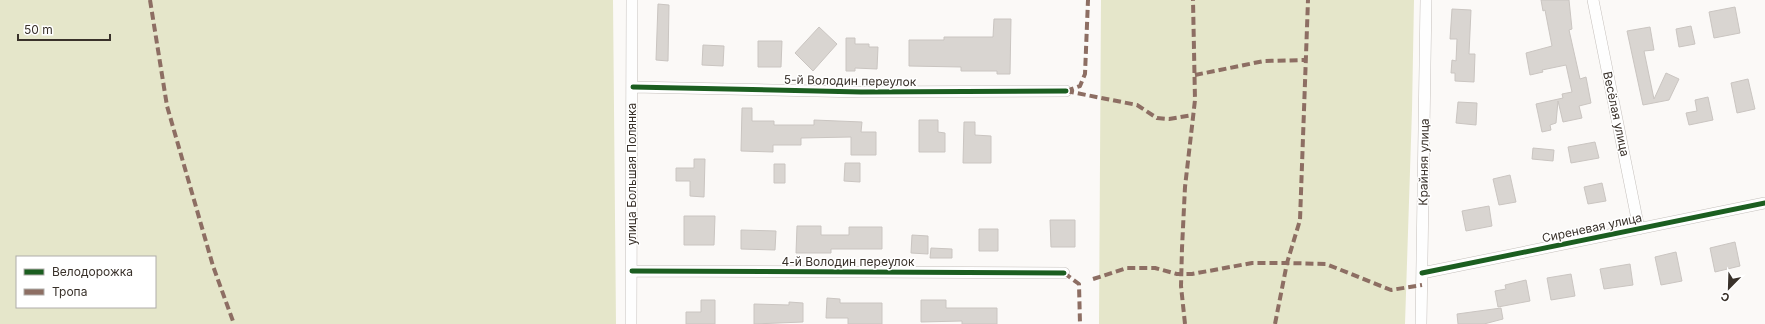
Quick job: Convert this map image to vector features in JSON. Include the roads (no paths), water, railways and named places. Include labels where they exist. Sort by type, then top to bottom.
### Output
[{"type":"street","name":"улица Большая Полянка","points":[[631,324],[633,87],[632,0]]},
{"type":"street","name":"Крайняя улица","points":[[1421,324],[1426,0]]},
{"type":"street","name":"Весёлая улица","points":[[1593,0],[1639,228]]},
{"type":"street","name":"5-й Володин переулок","points":[[633,87],[861,92],[1066,91]]},
{"type":"street","name":"Сиреневая улица","points":[[1422,273],[1765,203]]},
{"type":"street","name":"4-й Володин переулок","points":[[632,272],[1064,273]]}]
